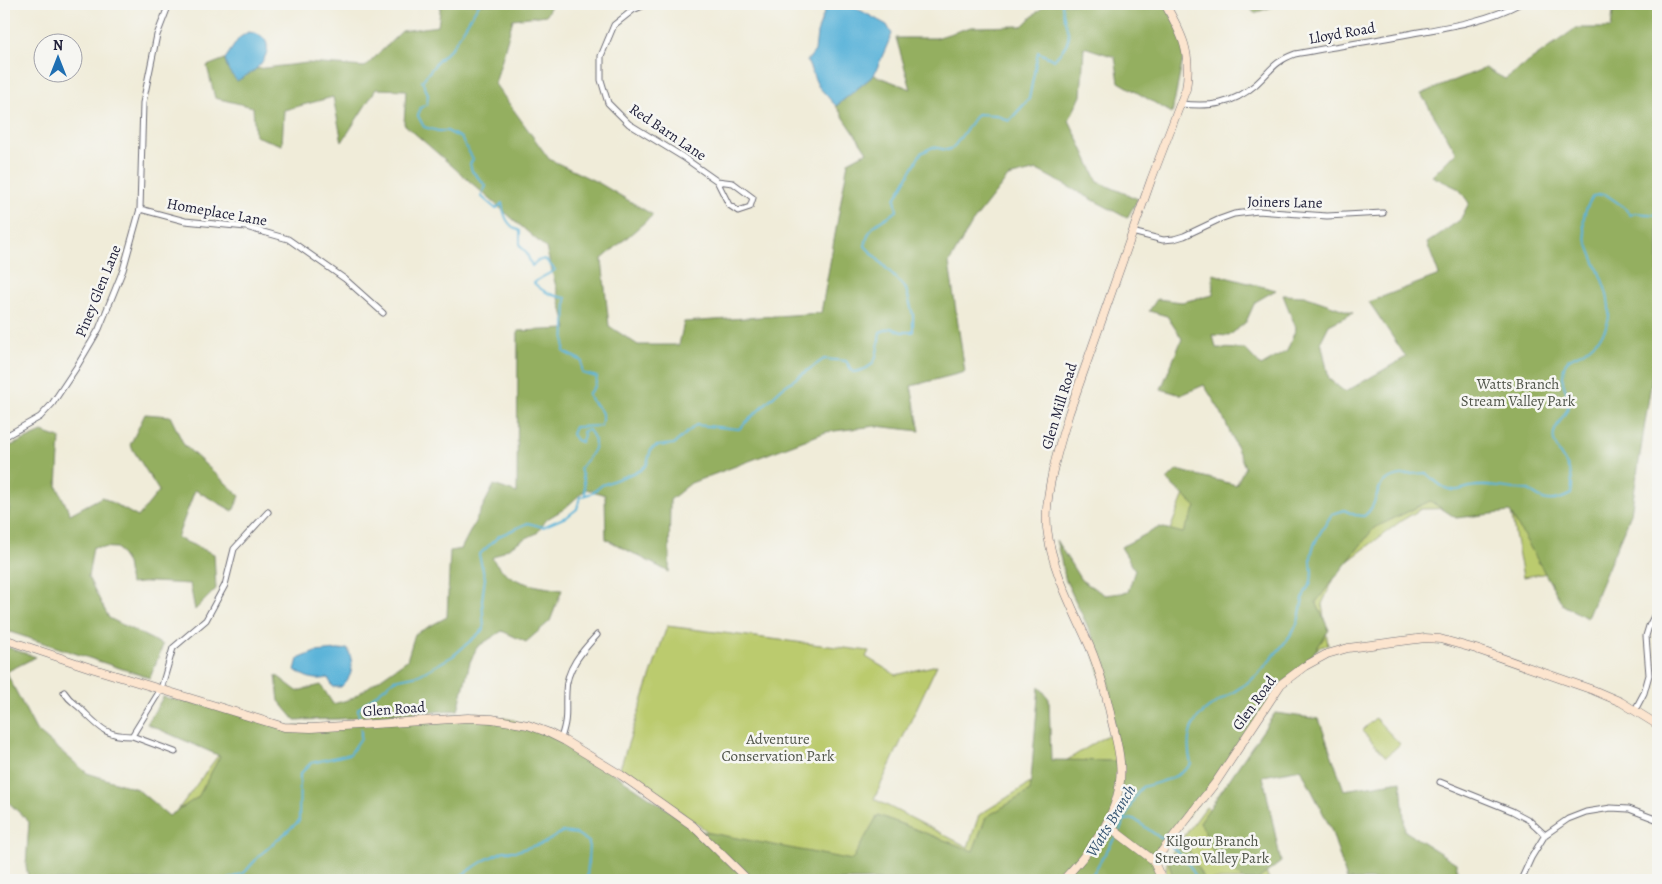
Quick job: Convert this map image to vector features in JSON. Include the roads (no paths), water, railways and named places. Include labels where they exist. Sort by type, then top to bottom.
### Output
[{"type":"main road","name":"Glen Mill Road","points":[[1110,827],[1118,796],[1120,761],[1102,676],[1058,574],[1051,549],[1047,518],[1050,491],[1069,413],[1132,232],[1181,104],[1188,74],[1188,57],[1181,32],[1165,4]]},
{"type":"main road","name":"Glen Road","points":[[1154,860],[1216,782],[1281,684],[1305,666],[1327,654],[1348,648],[1425,638],[1440,639],[1476,649],[1593,690],[1635,710],[1658,725]]},
{"type":"main road","name":"Glen Road","points":[[4,639],[91,668],[284,727],[311,728],[468,718],[484,718],[528,725],[561,738],[621,776],[693,826],[748,880]]},
{"type":"main road","points":[[1063,880],[1110,827],[1154,860],[1162,880]]},
{"type":"street","name":"Piney Glen Lane","points":[[4,437],[40,417],[52,404],[99,329],[120,278],[140,209],[143,103],[157,35],[169,4]]},
{"type":"street","name":"Red Barn Lane","points":[[647,4],[633,10],[614,25],[601,56],[601,80],[608,104],[628,124],[683,157],[717,181],[733,183],[753,198],[750,207],[738,211],[729,205],[717,181]]},
{"type":"street","name":"Lloyd Road","points":[[1181,104],[1203,106],[1220,104],[1237,98],[1256,85],[1275,64],[1283,58],[1295,54],[1451,26],[1480,19],[1519,4]]},
{"type":"street","name":"Homeplace Lane","points":[[140,209],[185,221],[246,227],[288,239],[345,279],[383,313]]},
{"type":"street","name":"Joiners Lane","points":[[1132,232],[1163,240],[1174,239],[1234,214],[1258,211],[1327,216],[1383,213]]},
{"type":"street","points":[[132,736],[160,689],[173,648],[206,620],[225,586],[234,550],[268,512]]},
{"type":"street","points":[[1635,710],[1644,694],[1649,676],[1646,636],[1658,608]]},
{"type":"street","points":[[561,738],[566,722],[566,690],[571,668],[580,654],[597,635]]},
{"type":"street","points":[[64,692],[70,702],[83,710],[92,721],[104,730],[117,736],[132,736],[175,752]]},
{"type":"street","points":[[1440,782],[1512,811],[1529,820],[1545,835]]},
{"type":"street","points":[[1521,880],[1531,858],[1545,835],[1577,815],[1611,808],[1629,809],[1658,820]]},
{"type":"water","points":[[827,4],[852,4],[887,25],[892,34],[874,75],[836,106],[818,86],[807,61],[815,51],[817,33]]},
{"type":"water","points":[[248,32],[262,36],[267,45],[267,51],[257,68],[237,81],[228,70],[225,59],[239,38]]},
{"type":"water","points":[[348,649],[352,670],[341,687],[333,687],[328,678],[310,678],[295,670],[298,659],[315,652]]},
{"type":"waterway","points":[[479,4],[453,46],[422,81],[428,94],[427,104],[420,108],[418,116],[424,127],[438,131],[447,131],[461,138],[473,159],[470,164],[472,171],[486,186],[481,196],[496,209],[502,203],[507,220],[520,231],[520,246],[526,252],[532,266],[537,261],[545,259],[555,270],[534,283],[549,294],[566,298],[564,352],[582,361],[582,373],[597,377],[595,386],[588,394],[601,411],[601,426],[575,427],[572,434],[576,440],[581,442],[584,436],[583,431],[589,430],[595,442],[593,451],[580,469],[584,481],[585,495]]},
{"type":"waterway","points":[[359,719],[358,709],[394,680],[419,675],[453,656],[484,629],[482,600],[485,578],[479,555],[499,536],[528,523],[543,527],[568,516],[577,509],[580,497],[592,493],[602,485],[641,470],[647,464],[651,449],[657,446],[674,444],[696,425],[739,429],[782,388],[824,359],[846,361],[853,372],[862,370],[868,368],[875,359],[880,332],[891,328],[902,332],[913,332],[913,315],[906,289],[865,246],[869,233],[872,228],[897,211],[895,199],[921,153],[933,147],[947,150],[953,148],[977,114],[996,115],[1009,121],[1029,99],[1038,52],[1054,60],[1066,44],[1068,33],[1062,4]]},
{"type":"waterway","name":"Watts Branch","points":[[1120,830],[1134,798],[1142,787],[1175,777],[1191,764],[1188,745],[1191,731],[1197,719],[1206,710],[1257,675],[1280,649],[1295,628],[1304,595],[1311,581],[1312,552],[1319,535],[1332,514],[1344,510],[1355,515],[1364,516],[1368,513],[1381,485],[1385,481],[1395,476],[1408,474],[1426,473],[1442,486],[1454,490],[1477,486],[1529,490],[1539,497],[1549,500],[1559,499],[1571,494],[1570,471],[1554,441],[1554,432],[1569,403],[1563,380],[1564,367],[1568,360],[1581,353],[1602,335],[1609,315],[1606,290],[1586,239],[1584,228],[1585,211],[1593,196],[1605,194],[1624,207],[1630,215],[1635,213],[1658,215]]},
{"type":"waterway","points":[[228,880],[245,872],[259,856],[299,821],[300,774],[311,763],[350,754],[361,738],[361,729]]},
{"type":"waterway","points":[[1125,820],[1134,819],[1163,840]]},
{"type":"waterway","name":"Watts Branch","points":[[454,880],[485,860],[504,851],[517,851],[546,842],[562,832],[577,834],[589,842],[587,880]]},
{"type":"waterway","name":"Watts Branch","points":[[1089,880],[1117,834]]},
{"type":"waterway","points":[[1172,847],[1186,860],[1198,880]]},
{"type":"park label","name":"Watts Branch Stream Valley Park","points":[[1518,392]]},
{"type":"park label","name":"Adventure Conservation Park","points":[[778,748]]},
{"type":"park label","name":"Kilgour Branch Stream Valley Park","points":[[1212,850]]}]
